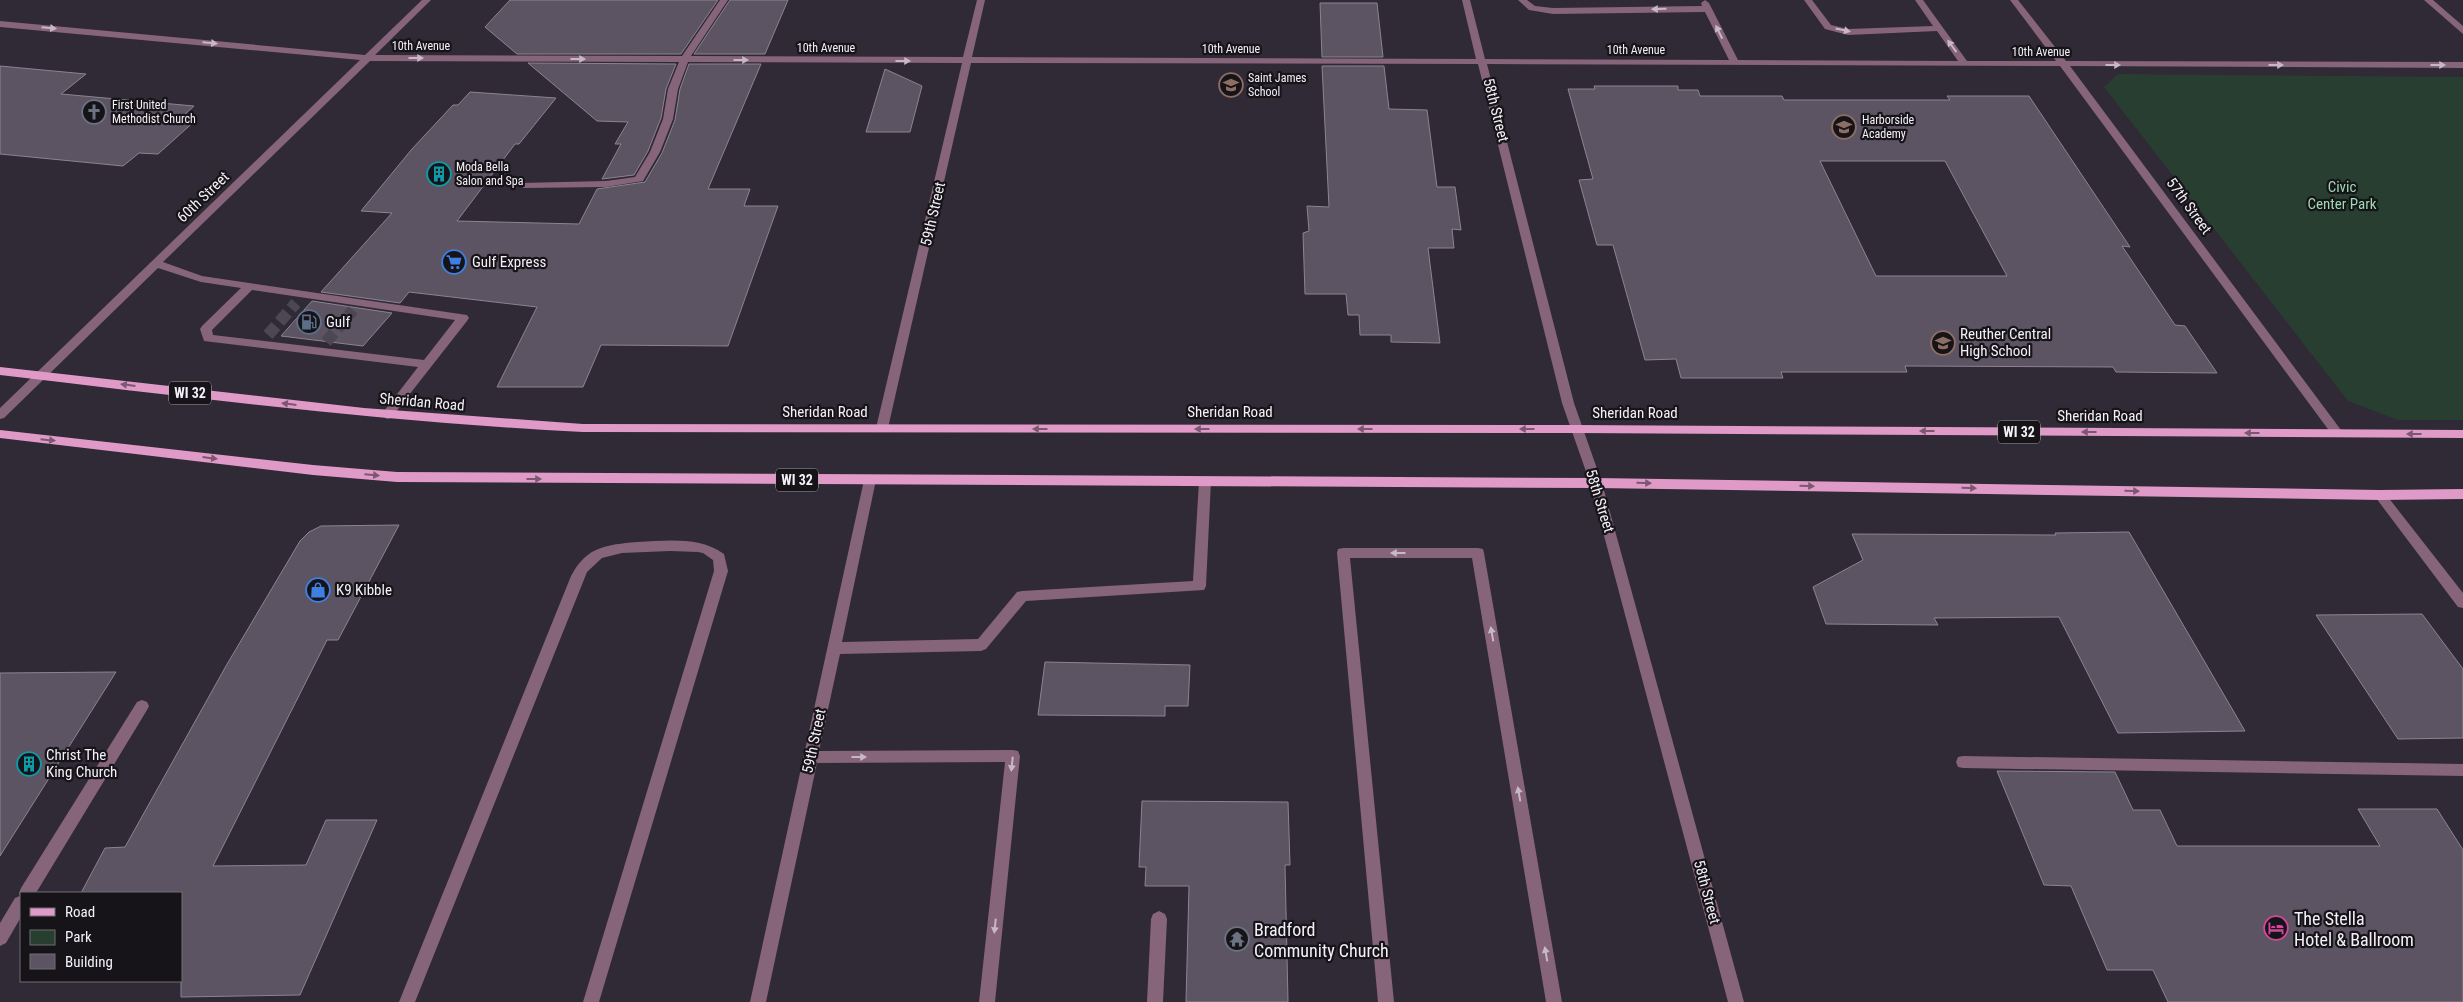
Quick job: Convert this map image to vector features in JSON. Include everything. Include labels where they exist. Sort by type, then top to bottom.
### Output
[{"type":"main road","name":"Sheridan Road","points":[[0,371],[386,415],[497,425],[583,428],[1576,429],[2463,434]]},
{"type":"main road","name":"WI 32","points":[[0,434],[313,470],[397,477],[1596,483],[2380,495],[2463,494]]},
{"type":"street","name":"60th Street","points":[[0,415],[427,0]]},
{"type":"street","points":[[524,186],[606,184],[639,179],[655,152],[668,119],[673,88],[684,60],[724,0]]},
{"type":"street","name":"59th Street","points":[[882,428],[981,0]]},
{"type":"street","name":"58th Street","points":[[1466,0],[1484,61],[1576,429],[1596,483],[1736,1002]]},
{"type":"street","points":[[1522,0],[1532,8],[1553,11],[1706,4],[1735,63]]},
{"type":"street","points":[[1808,0],[1828,27],[1848,32],[1939,28]]},
{"type":"street","points":[[1919,0],[1965,64]]},
{"type":"street","name":"57th Street","points":[[2014,0],[2337,433]]},
{"type":"street","points":[[2428,0],[2463,31]]},
{"type":"street","name":"10th Avenue","points":[[0,24],[367,58],[2463,65]]},
{"type":"street","points":[[157,264],[201,279],[249,287],[300,299],[464,318],[386,415]]},
{"type":"street","points":[[249,287],[206,329],[208,338],[427,364]]},
{"type":"street","points":[[260,345],[268,334]]},
{"type":"street","points":[[317,351],[326,342]]},
{"type":"street","name":"59th Street","points":[[758,1002],[870,480]]},
{"type":"street","points":[[834,648],[981,645],[1022,596],[1199,586],[1205,481]]},
{"type":"street","points":[[2380,495],[2463,603]]},
{"type":"street","points":[[407,1002],[578,576],[586,562],[600,553],[615,548],[690,547],[706,549],[719,558],[721,571],[591,1002]]},
{"type":"street","points":[[1386,1002],[1343,553],[1478,553],[1554,1002]]},
{"type":"street","points":[[28,892],[142,706]]},
{"type":"street","points":[[811,757],[1013,756],[987,1002]]},
{"type":"street","points":[[1963,762],[2463,770]]},
{"type":"street","points":[[0,938],[20,905]]},
{"type":"street","points":[[1154,1002],[1159,918]]},
{"type":"green space","name":"Civic Center Park","points":[[2118,74],[2463,77],[2463,420],[2398,420],[2348,401],[2104,87]]},
{"type":"building","points":[[510,0],[718,0],[681,54],[517,54],[485,27]]},
{"type":"building","points":[[730,0],[788,0],[765,54],[694,54]]},
{"type":"building","points":[[1320,3],[1377,3],[1383,57],[1322,57]]},
{"type":"building","points":[[528,63],[676,64],[666,89],[661,118],[648,151],[634,175],[602,179],[621,144],[615,144],[628,122],[597,121]]},
{"type":"building","points":[[689,64],[761,64],[708,189],[750,189],[744,206],[778,206],[728,346],[601,345],[583,387],[497,387],[537,307],[409,292],[400,303],[321,292],[392,213],[361,211],[412,149],[453,105],[458,105],[470,92],[556,98],[519,144],[515,144],[457,221],[579,224],[597,189],[645,182],[662,153],[675,120],[680,89]]},
{"type":"building","name":"First United Methodist Church","points":[[0,66],[86,74],[61,94],[194,106],[181,118],[197,119],[158,154],[139,153],[123,166],[0,154]]},
{"type":"building","points":[[1322,66],[1384,66],[1389,109],[1427,110],[1437,187],[1455,187],[1461,230],[1452,229],[1454,248],[1428,248],[1440,343],[1391,342],[1391,335],[1360,335],[1359,315],[1348,315],[1346,294],[1305,294],[1303,233],[1309,231],[1307,206],[1329,207]]},
{"type":"building","points":[[885,69],[922,86],[910,132],[866,132]]},
{"type":"building","points":[[1594,86],[1678,86],[1678,90],[1698,90],[1700,96],[1782,96],[1784,100],[1950,100],[1947,96],[2029,96],[2130,247],[2122,246],[2175,325],[2185,326],[2217,373],[2116,372],[2113,367],[1905,366],[1907,372],[1781,372],[1783,378],[1681,378],[1676,359],[1645,360],[1613,245],[1597,245],[1579,180],[1593,179],[1568,89],[1595,89]],"holes":[[[1820,161],[1945,161],[2007,276],[1876,276]]]},
{"type":"building","name":"Gulf","points":[[312,301],[392,313],[363,346],[281,336]]},
{"type":"building","points":[[399,525],[338,640],[327,640],[213,866],[306,865],[326,820],[377,820],[300,995],[181,997],[182,892],[82,892],[105,848],[125,847],[226,666],[300,541],[309,532],[321,526]]},
{"type":"building","points":[[2129,532],[2245,731],[2118,733],[2059,617],[1934,618],[1938,625],[1826,624],[1813,587],[1863,560],[1852,534],[2056,535],[2055,533]]},
{"type":"building","points":[[2422,614],[2463,669],[2463,738],[2398,739],[2316,615]]},
{"type":"building","points":[[1045,662],[1190,665],[1188,706],[1165,706],[1165,716],[1038,715]]},
{"type":"building","name":"Christ The King Church","points":[[116,672],[0,856],[0,673]]},
{"type":"building","name":"The Stella Hotel & Ballroom","points":[[1997,771],[2115,772],[2133,810],[2160,810],[2177,846],[2380,846],[2358,809],[2437,809],[2463,850],[2463,1002],[2168,1002],[2153,970],[2107,970],[2071,886],[2044,885]]},
{"type":"building","name":"Bradford Community Church","points":[[1142,801],[1288,802],[1290,865],[1285,865],[1288,1002],[1186,1002],[1189,886],[1145,886],[1146,867],[1139,867]]},
{"type":"tunnel","points":[[268,335],[296,303]]},
{"type":"tunnel","points":[[326,342],[353,310]]},
{"type":"place","name":"Saint James School","points":[[1231,85]]},
{"type":"place","name":"First United Methodist Church","points":[[94,112]]},
{"type":"place","name":"Harborside Academy","points":[[1844,127]]},
{"type":"place","name":"Moda Bella Salon and Spa","points":[[439,174]]},
{"type":"place","name":"Gulf Express","points":[[454,262]]},
{"type":"place","name":"Gulf","points":[[309,322]]},
{"type":"place","name":"Reuther Central High School","points":[[1943,343]]},
{"type":"place","name":"K9 Kibble","points":[[318,590]]},
{"type":"place","name":"Christ The King Church","points":[[29,764]]},
{"type":"place","name":"The Stella Hotel & Ballroom","points":[[2276,928]]},
{"type":"place","name":"Bradford Community Church","points":[[1237,939]]}]
